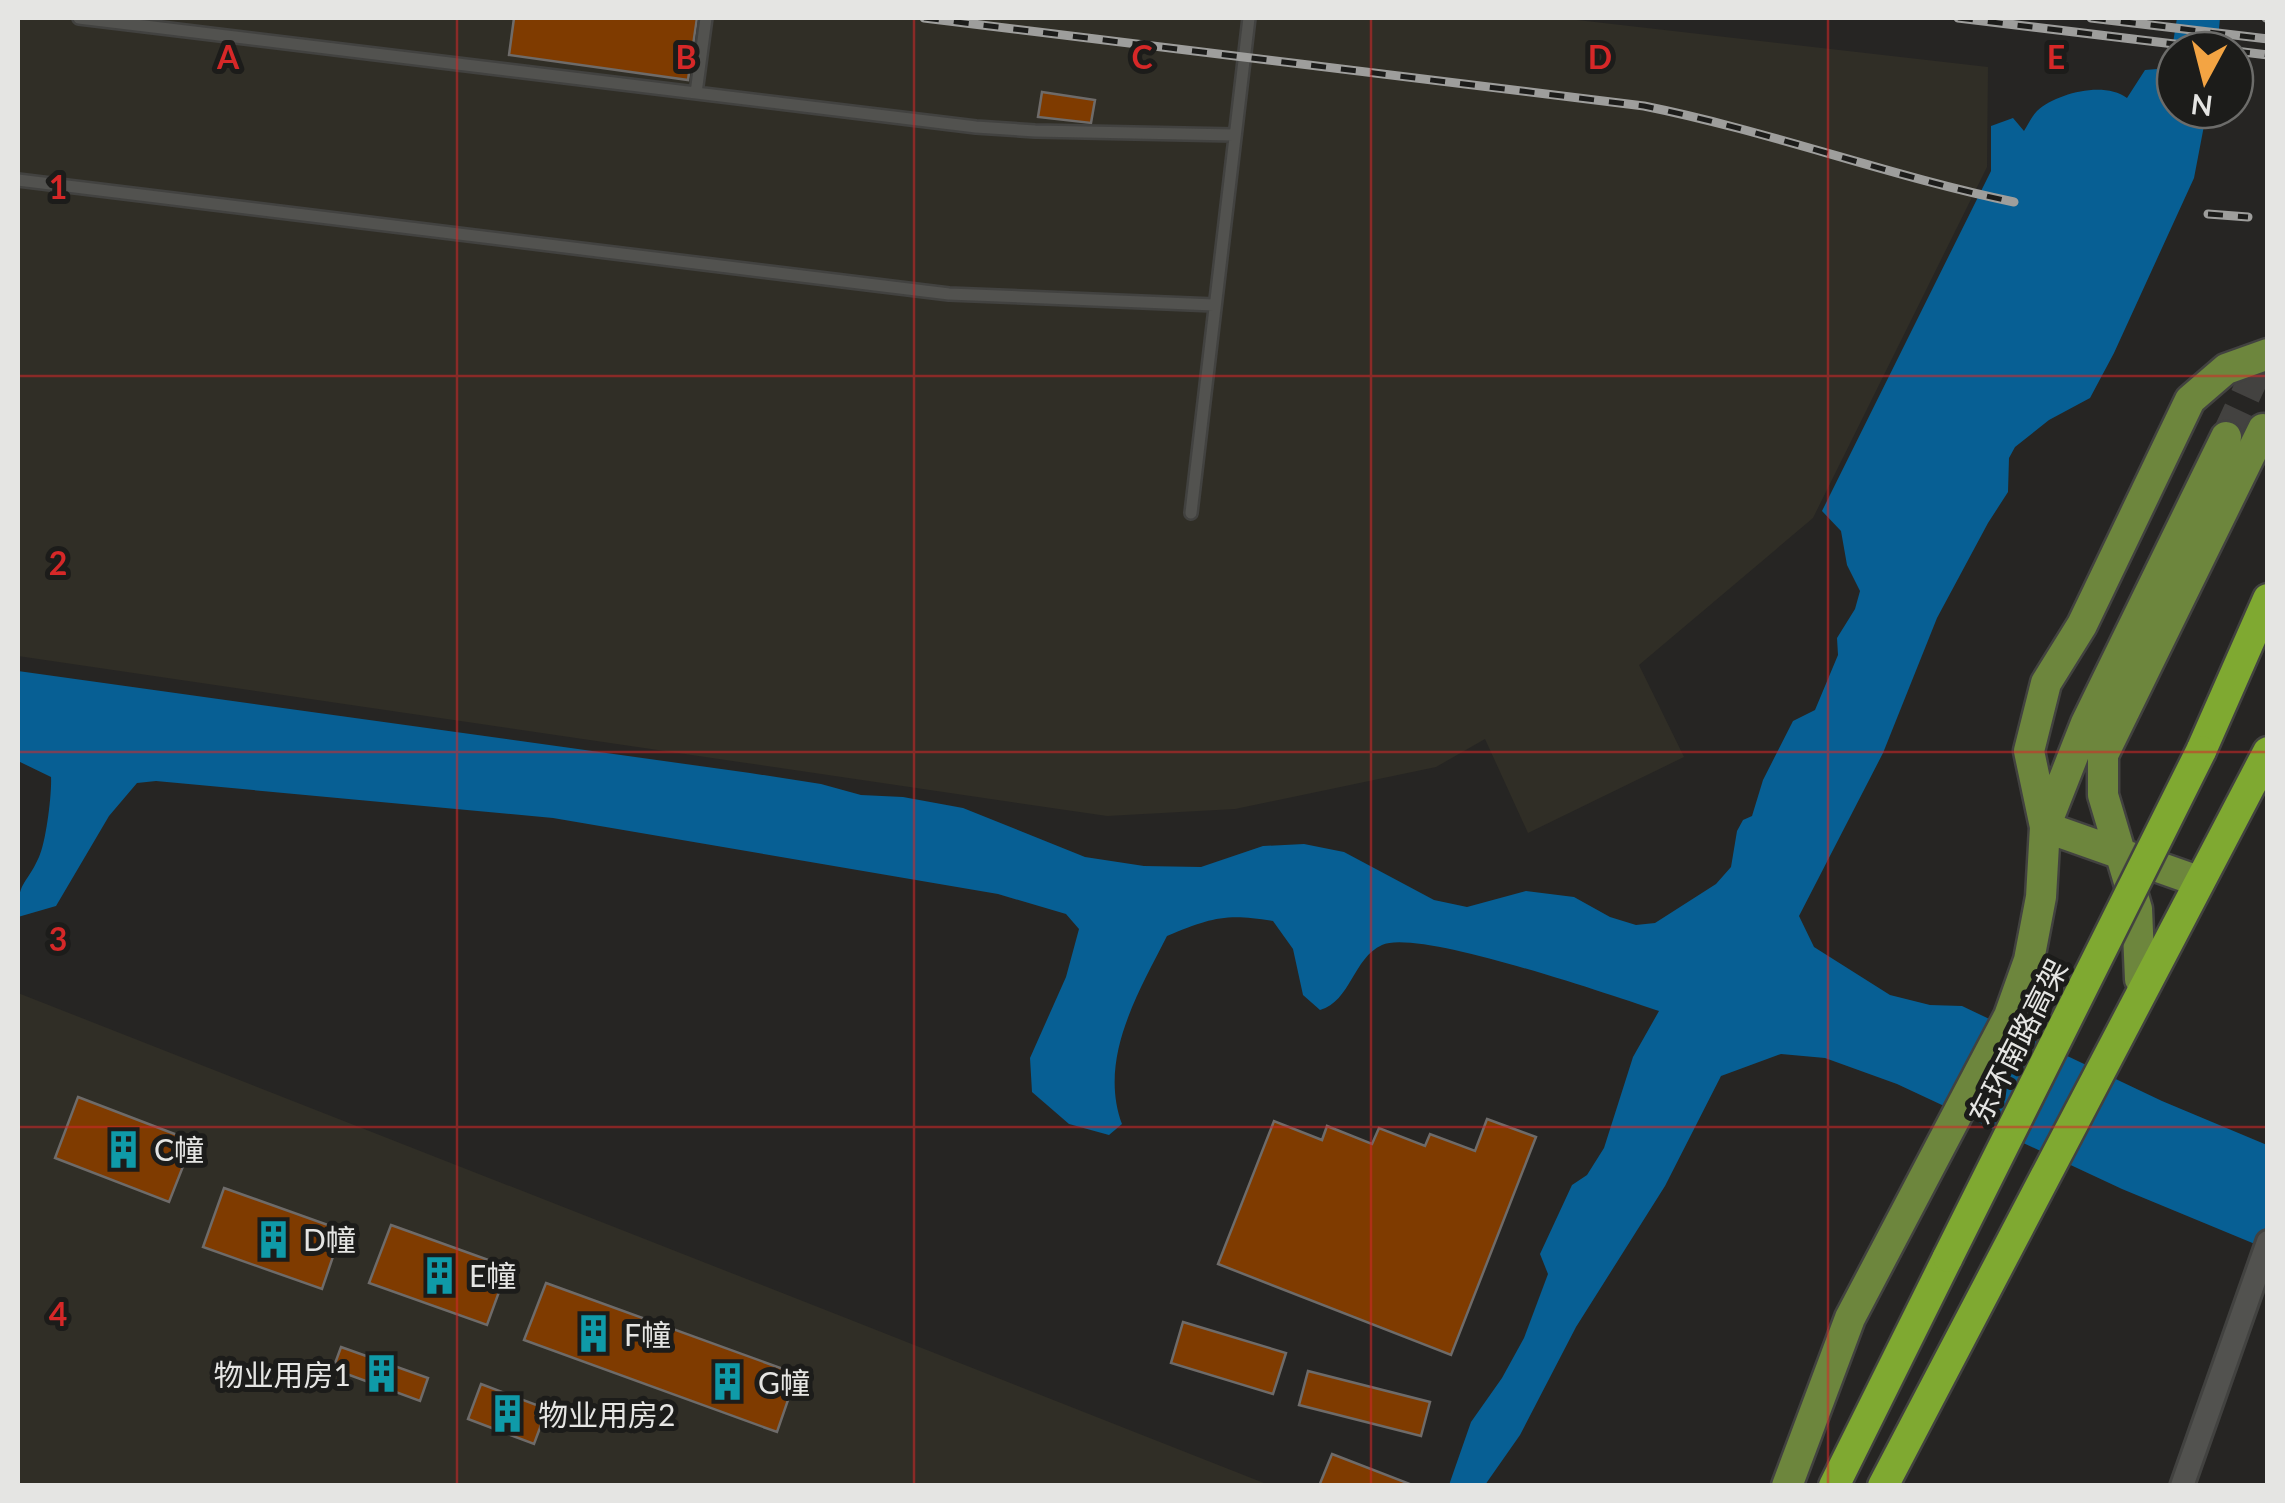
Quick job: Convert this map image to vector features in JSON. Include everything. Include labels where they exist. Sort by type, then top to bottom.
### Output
[{"type":"highway","points":[[2201,751],[2268,598]]},
{"type":"highway","name":"东环南路高架","points":[[1834,1486],[2201,751],[2268,630]]},
{"type":"highway","points":[[1883,1486],[2268,752]]},
{"type":"highway","points":[[1812,1486],[1920,1313]]},
{"type":"highway","points":[[1898,1486],[1923,1409]]},
{"type":"main road","points":[[1786,1486],[1850,1318],[2009,1016],[2032,945],[2041,897],[2045,827],[2029,751],[2046,683],[2082,625],[2190,400],[2226,369],[2268,354]]},
{"type":"main road","points":[[2140,979],[2137,910],[2103,795],[2104,756],[2263,430]]},
{"type":"main road","points":[[2045,827],[2086,723],[2226,437]]},
{"type":"main road","points":[[1870,1486],[2122,1012],[2268,752]]},
{"type":"main road","points":[[2045,827],[2195,880]]},
{"type":"street","points":[[2182,1486],[2264,1253]]},
{"type":"lane","points":[[79,18],[976,127],[1234,135]]},
{"type":"lane","points":[[696,93],[706,18]]},
{"type":"lane","points":[[1191,513],[1249,18]]},
{"type":"lane","points":[[18,180],[949,294],[1214,305]]},
{"type":"shaded area","points":[[18,18],[1560,18],[1988,67],[1987,167],[1813,518],[1639,665],[1684,757],[1528,833],[1485,739],[1436,767],[1235,809],[1107,816],[18,656]]},
{"type":"shaded area","points":[[18,993],[851,1320],[1269,1485],[18,1485]]},
{"type":"water","points":[[2177,18],[2220,18],[2219,30],[2175,30]]},
{"type":"water","points":[[2155,69],[2155,130],[2203,130],[2194,178],[2090,398],[2049,420],[2015,447],[2009,458],[2008,492],[1937,618],[1883,753],[1799,916],[1814,947],[1890,995],[1930,1005],[1962,1006],[2162,1101],[2267,1145],[2267,1249],[2122,1189],[1897,1084],[1825,1058],[1781,1054],[1721,1076],[1665,1186],[1576,1327],[1520,1435],[1485,1485],[1449,1485],[1471,1422],[1524,1338],[1548,1274],[1540,1254],[1572,1185],[1587,1175],[1604,1148],[1633,1057],[1659,1011],[1473,954],[1402,942],[1372,951],[1339,998],[1320,1010],[1303,995],[1293,949],[1273,921],[1230,917],[1207,921],[1167,936],[1134,1003],[1118,1051],[1115,1075],[1122,1124],[1109,1135],[1069,1124],[1032,1092],[1030,1058],[1066,977],[1079,929],[1066,914],[998,894],[553,818],[156,781],[137,783],[109,816],[56,906],[18,917],[21,889],[44,841],[51,777],[18,761],[18,671],[750,773],[821,784],[861,795],[903,797],[963,808],[1085,857],[1144,866],[1201,867],[1263,846],[1304,844],[1344,852],[1434,900],[1467,907],[1526,891],[1574,897],[1610,917],[1636,925],[1655,923],[1716,884],[1731,867],[1737,831],[1743,820],[1752,816],[1763,780],[1793,721],[1815,710],[1838,655],[1837,638],[1855,609],[1860,591],[1847,565],[1841,531],[1822,511],[1991,171],[1991,126],[2013,118],[2024,131],[2035,113],[2046,105],[2081,91],[2106,90],[2127,98],[2145,70]]},
{"type":"building","points":[[514,18],[697,18],[688,80],[509,55]]},
{"type":"building","points":[[1042,92],[1095,100],[1091,123],[1038,117]]},
{"type":"building","name":"C幢","points":[[78,1097],[193,1141],[169,1202],[55,1158]]},
{"type":"building","points":[[1487,1119],[1536,1137],[1451,1355],[1218,1264],[1274,1121],[1322,1140],[1327,1126],[1372,1144],[1379,1128],[1425,1146],[1430,1134],[1475,1151]]},
{"type":"building","name":"D幢","points":[[224,1188],[342,1230],[322,1289],[203,1247]]},
{"type":"building","name":"E幢","points":[[391,1225],[508,1267],[487,1325],[369,1283]]},
{"type":"building","points":[[546,1283],[797,1374],[777,1432],[524,1340]]},
{"type":"building","points":[[1183,1322],[1286,1353],[1273,1394],[1171,1363]]},
{"type":"building","name":"物业用房1","points":[[341,1347],[428,1378],[420,1401],[333,1369]]},
{"type":"building","points":[[1308,1371],[1430,1402],[1421,1436],[1299,1405]]},
{"type":"building","name":"物业用房2","points":[[481,1384],[547,1409],[534,1444],[468,1419]]},
{"type":"building","points":[[1332,1454],[1410,1484],[1410,1486],[1319,1486]]},
{"type":"tunnel","points":[[2226,437],[2268,347]]},
{"type":"railway","points":[[924,18],[1644,106],[2014,202]]},
{"type":"railway","points":[[1958,18],[2155,42]]},
{"type":"railway","points":[[2091,18],[2268,39]]},
{"type":"railway","points":[[2255,53],[2268,55]]},
{"type":"railway","points":[[2208,214],[2248,217]]},
{"type":"place","name":"C幢","points":[[124,1149]]},
{"type":"place","name":"D幢","points":[[273,1239]]},
{"type":"place","name":"E幢","points":[[439,1275]]},
{"type":"place","name":"F幢","points":[[594,1334]]},
{"type":"place","name":"物业用房1","points":[[381,1374]]},
{"type":"place","name":"G幢","points":[[728,1382]]},
{"type":"place","name":"物业用房2","points":[[508,1414]]}]
